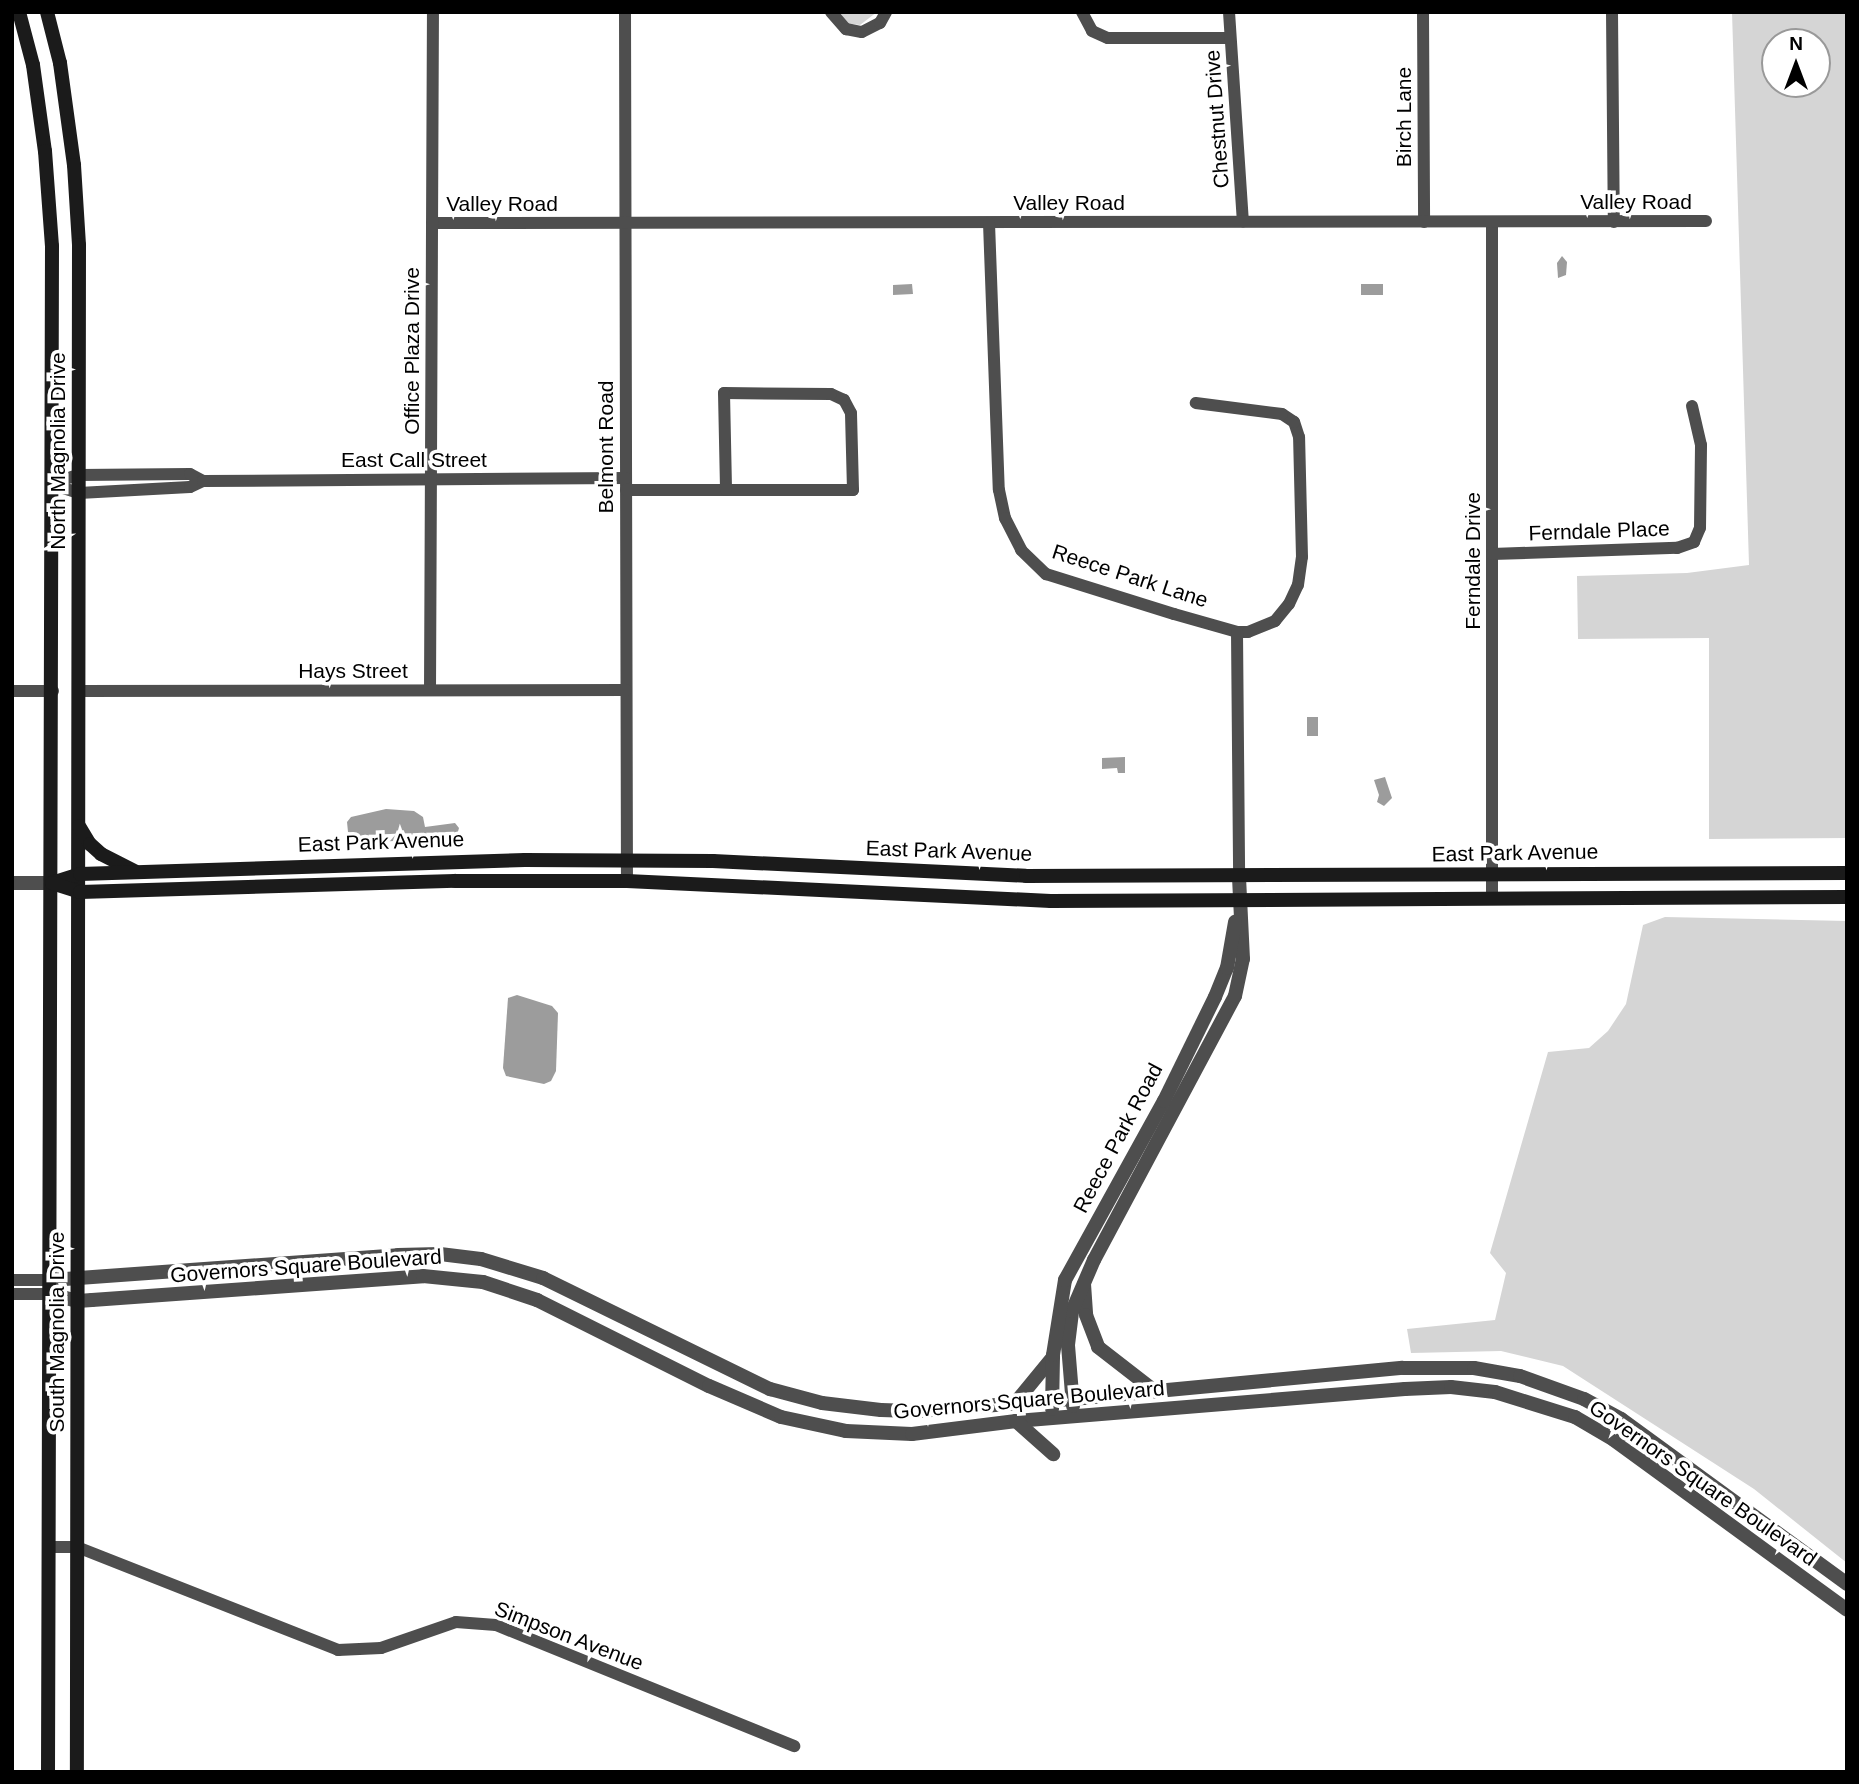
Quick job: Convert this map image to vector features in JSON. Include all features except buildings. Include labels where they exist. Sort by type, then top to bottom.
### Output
[{"type":"main road","name":"North Magnolia Drive","points":[[19,12],[29,48],[47,164],[52,246],[52,883]]},
{"type":"main road","name":"North Magnolia Drive","points":[[47,12],[55,43],[74,165],[79,246],[80,892]]},
{"type":"main road","points":[[29,48],[55,43]]},
{"type":"main road","points":[[52,246],[79,246]]},
{"type":"main road","points":[[79,826],[101,854],[136,872]]},
{"type":"main road","name":"East Park Avenue","points":[[52,883],[80,874],[440,860],[751,862],[1026,876],[1847,873]]},
{"type":"main road","name":"East Park Avenue","points":[[52,883],[80,892],[455,881],[627,881],[959,898],[1239,900],[1847,897]]},
{"type":"main road","name":"South Magnolia Drive","points":[[48,1772],[52,883]]},
{"type":"main road","name":"South Magnolia Drive","points":[[77,1772],[80,892]]},
{"type":"street","name":"Office Plaza Drive","points":[[430,690],[433,12]]},
{"type":"street","name":"Belmont Road","points":[[625,12],[627,881]]},
{"type":"street","points":[[831,12],[846,29],[862,32],[880,23],[886,12]]},
{"type":"street","points":[[1082,12],[1092,31],[1108,38],[1230,38]]},
{"type":"street","name":"Chestnut Drive","points":[[1229,12],[1243,222]]},
{"type":"street","name":"Birch Lane","points":[[1423,12],[1424,222]]},
{"type":"street","points":[[1612,12],[1614,222]]},
{"type":"street","name":"Valley Road","points":[[432,223],[1706,221]]},
{"type":"street","name":"Ferndale Drive","points":[[1492,222],[1492,899]]},
{"type":"street","name":"Reece Park Lane","points":[[989,223],[999,490],[1013,537],[1027,559],[1046,574],[1237,632]]},
{"type":"street","name":"East Call Street","points":[[51,484],[79,493],[190,487],[203,481],[431,480],[626,484],[726,490],[853,490],[852,412],[844,400],[831,394],[724,393],[726,490]]},
{"type":"street","points":[[1196,403],[1282,414],[1294,422],[1299,437],[1302,556],[1298,585],[1289,604],[1275,621],[1237,632],[1239,877]]},
{"type":"street","name":"Ferndale Place","points":[[1492,554],[1677,548],[1694,542],[1700,528],[1701,445],[1692,406]]},
{"type":"street","name":"East Call Street","points":[[51,484],[79,475],[190,474],[203,481]]},
{"type":"street","name":"Hays Street","points":[[79,691],[626,690]]},
{"type":"street","points":[[12,691],[53,691]]},
{"type":"street","name":"Reece Park Road","points":[[1072,1399],[1069,1328],[1084,1281],[1235,996],[1243,959],[1239,877]]},
{"type":"street","name":"East Park Avenue","points":[[12,883],[52,883]]},
{"type":"street","name":"Reece Park Road","points":[[1052,1400],[1053,1355],[1065,1280],[1164,1101],[1221,985],[1227,968],[1239,900]]},
{"type":"street","name":"Governors Square Boulevard","points":[[12,1294],[51,1287],[78,1278],[440,1254],[503,1264],[544,1278],[770,1389],[822,1404],[887,1410],[1072,1399],[1403,1368],[1474,1368],[1520,1376],[1584,1399],[1620,1419],[1847,1584]]},
{"type":"street","points":[[317,1261],[318,1284]]},
{"type":"street","points":[[496,1287],[503,1264]]},
{"type":"street","name":"Governors Square Boulevard","points":[[12,1280],[51,1287],[78,1301],[423,1276],[483,1282],[537,1300],[675,1369],[781,1417],[846,1431],[912,1434],[1016,1421],[1405,1389],[1451,1388],[1495,1392],[1576,1417],[1614,1440],[1847,1610]]},
{"type":"street","points":[[1084,1281],[1087,1315],[1098,1348],[1156,1392]]},
{"type":"street","points":[[657,1360],[677,1344]]},
{"type":"street","points":[[675,1369],[677,1344]]},
{"type":"street","points":[[1016,1402],[1053,1355]]},
{"type":"street","points":[[1403,1368],[1405,1389]]},
{"type":"street","points":[[1072,1399],[1073,1418]]},
{"type":"street","points":[[1051,1419],[1052,1400]]},
{"type":"street","points":[[886,1433],[887,1410]]},
{"type":"street","points":[[1016,1421],[1053,1454]]},
{"type":"street","name":"Simpson Avenue","points":[[50,1547],[77,1547],[338,1650],[381,1648],[456,1622],[496,1625],[794,1746]]},
{"type":"shaded area","points":[[835,12],[877,12],[860,25],[845,23]]},
{"type":"shaded area","points":[[1732,12],[1847,12],[1847,838],[1709,839],[1709,638],[1578,639],[1577,576],[1687,573],[1749,565]]},
{"type":"shaded area","points":[[1562,256],[1567,262],[1566,275],[1558,278],[1557,263]]},
{"type":"shaded area","points":[[912,284],[913,294],[893,295],[893,285]]},
{"type":"shaded area","points":[[1361,284],[1383,284],[1383,295],[1361,295]]},
{"type":"shaded area","points":[[1307,717],[1318,717],[1318,736],[1307,736]]},
{"type":"shaded area","points":[[1125,757],[1125,773],[1118,773],[1117,768],[1102,769],[1102,758]]},
{"type":"shaded area","points":[[1385,777],[1392,798],[1384,806],[1377,802],[1379,795],[1374,780]]},
{"type":"shaded area","points":[[386,809],[414,811],[423,817],[425,827],[455,823],[459,828],[457,835],[452,839],[367,842],[348,832],[347,822],[351,817]]},
{"type":"shaded area","points":[[1665,917],[1847,921],[1847,1563],[1754,1489],[1563,1366],[1501,1351],[1411,1353],[1407,1329],[1495,1320],[1506,1273],[1490,1253],[1548,1052],[1589,1048],[1608,1031],[1626,1004],[1643,925]]},
{"type":"shaded area","points":[[517,995],[552,1006],[558,1013],[556,1071],[551,1081],[544,1084],[506,1076],[503,1068],[508,998]]}]
